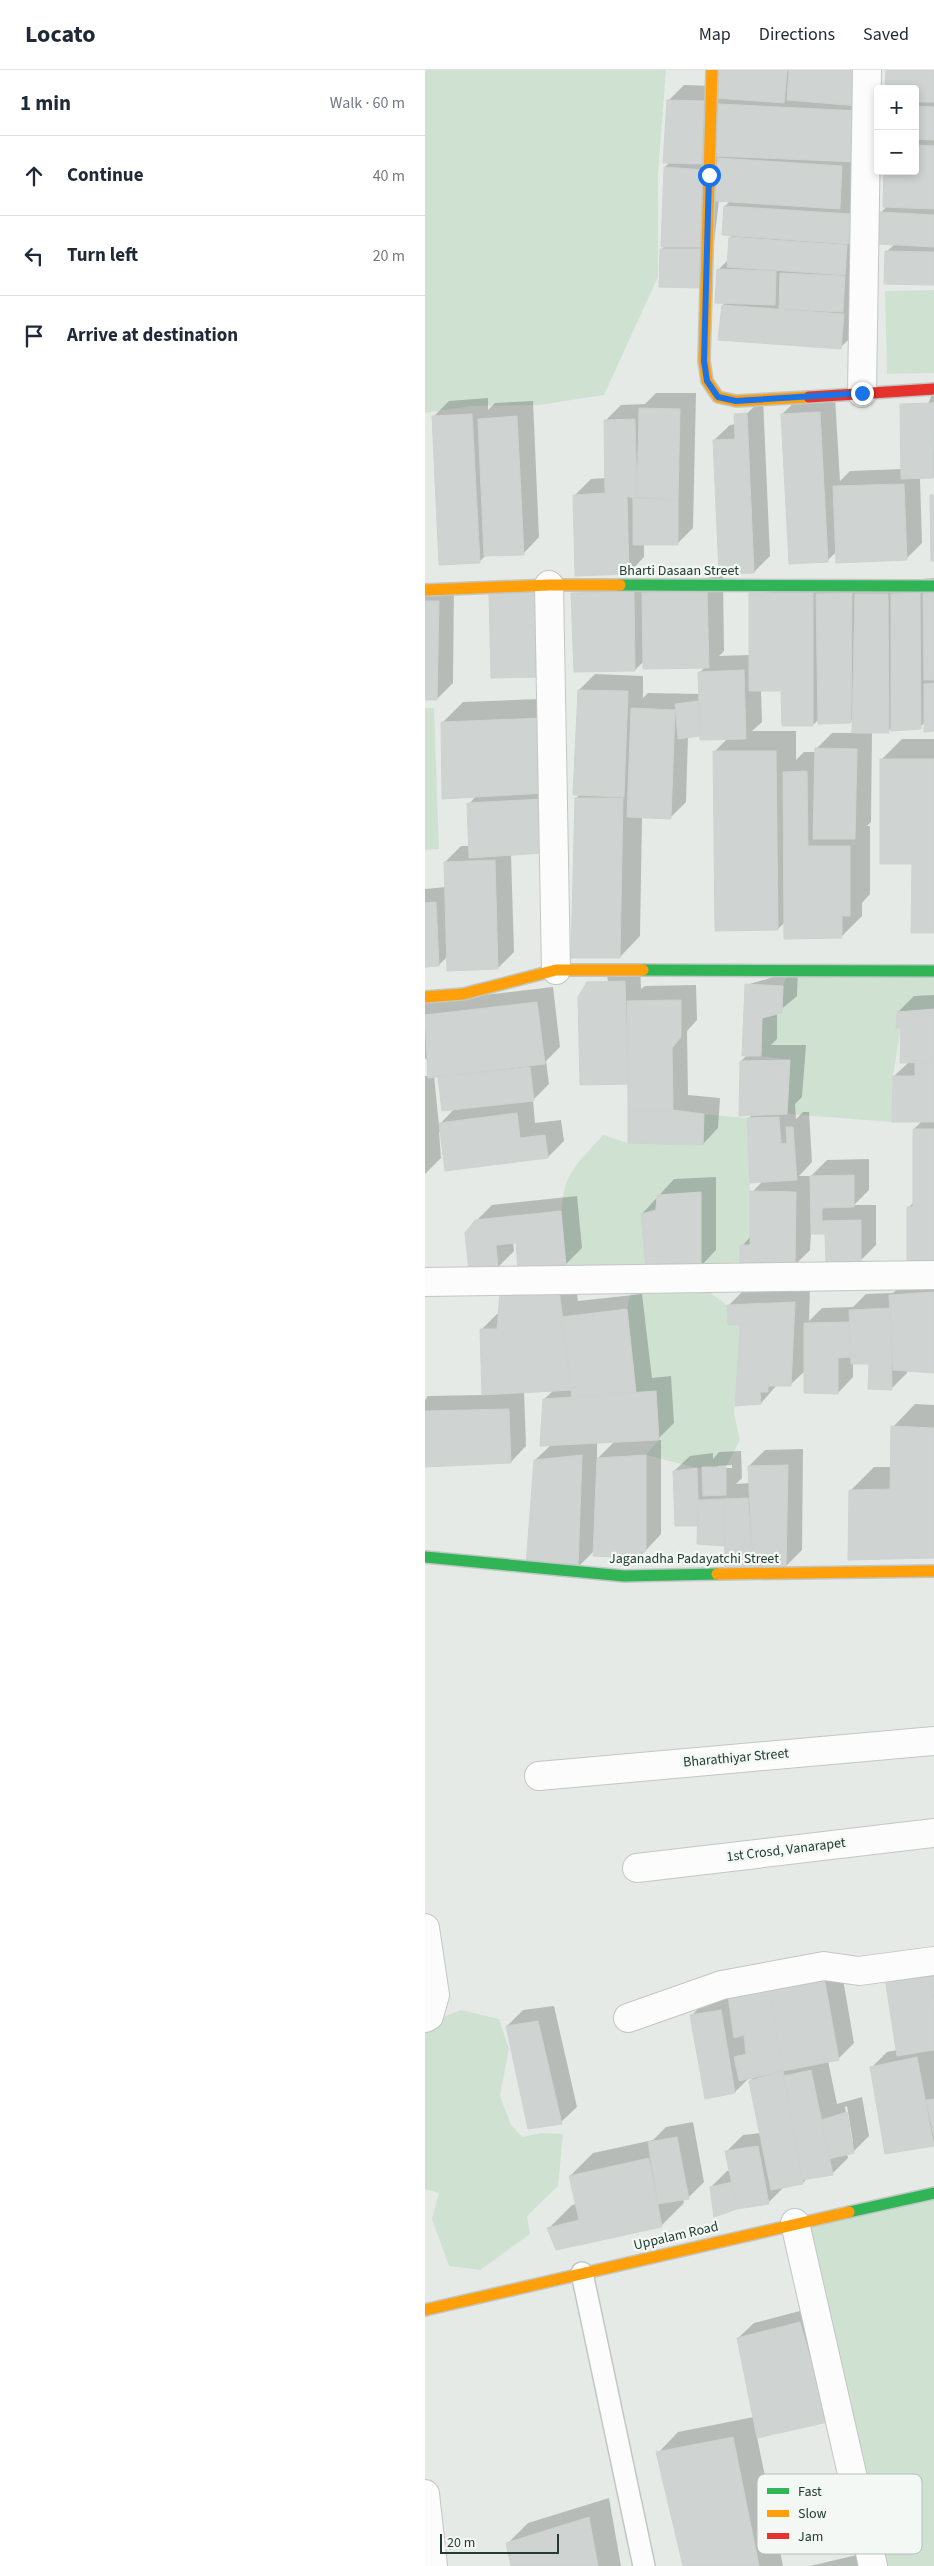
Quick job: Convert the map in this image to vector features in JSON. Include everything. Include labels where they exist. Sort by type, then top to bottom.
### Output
[{"type":"street","points":[[712,70],[704,361],[707,381],[718,397],[736,401],[934,389]]},
{"type":"street","points":[[862,393],[867,70]]},
{"type":"street","points":[[549,585],[556,970]]},
{"type":"street","name":"Bharti Dasaan Street","points":[[425,590],[549,585],[934,586]]},
{"type":"street","points":[[425,997],[463,994],[556,970],[934,970]]},
{"type":"street","points":[[425,1282],[934,1275]]},
{"type":"street","name":"Jaganadha Padayatchi Street","points":[[425,1558],[624,1576],[934,1571]]},
{"type":"street","name":"Bharathiyar Street","points":[[539,1776],[934,1741]]},
{"type":"street","name":"1st Crosd, Vanarapet","points":[[637,1868],[934,1833]]},
{"type":"street","points":[[425,1928],[435,1995],[429,2016],[425,2018]]},
{"type":"street","points":[[628,2018],[722,1985],[824,1966],[859,1971],[934,1961]]},
{"type":"street","name":"Uppalam Road","points":[[425,2310],[795,2223],[934,2193]]},
{"type":"street","points":[[795,2223],[852,2474]]},
{"type":"street","points":[[425,2494],[433,2566]]},
{"type":"lane","points":[[582,2273],[643,2566]]},
{"type":"green space","points":[[425,70],[666,70],[658,175],[658,277],[604,395],[539,405],[471,406],[425,413]]},
{"type":"green space","points":[[934,290],[934,373],[887,374],[885,291]]},
{"type":"green space","points":[[425,708],[434,708],[439,849],[425,850]]},
{"type":"green space","points":[[789,970],[934,971],[934,1009],[897,1012],[896,1028],[901,1028],[893,1076],[892,1122],[787,1114],[790,1060],[761,1056],[762,1018],[782,1013],[783,986]]},
{"type":"green space","points":[[704,1114],[747,1118],[750,1245],[740,1245],[740,1267],[701,1267],[701,1192],[657,1195],[646,1269],[566,1265],[562,1214],[563,1194],[569,1177],[577,1164],[603,1135],[628,1143],[703,1145]]},
{"type":"green space","points":[[632,1287],[705,1289],[727,1305],[728,1325],[740,1325],[734,1413],[740,1440],[726,1467],[697,1468],[646,1455],[659,1440],[656,1391],[636,1393],[627,1309]]},
{"type":"green space","points":[[461,2010],[499,2019],[509,2049],[500,2096],[511,2125],[522,2137],[541,2133],[563,2134],[558,2186],[527,2216],[530,2234],[480,2270],[449,2266],[432,2219],[439,2193],[425,2189],[425,2024]]},
{"type":"green space","points":[[934,2193],[934,2566],[873,2566],[870,2554],[922,2554],[922,2474],[852,2474],[795,2223]]},
{"type":"building","points":[[718,70],[787,70],[784,103],[716,98]]},
{"type":"building","points":[[789,70],[862,70],[859,106],[787,100]]},
{"type":"building","points":[[886,70],[934,70],[934,102],[919,102],[919,85],[885,85]]},
{"type":"building","points":[[667,100],[704,101],[702,164],[663,163]]},
{"type":"building","points":[[718,104],[860,111],[857,162],[715,156]]},
{"type":"building","points":[[919,106],[934,107],[934,140],[919,139]]},
{"type":"building","points":[[919,145],[934,146],[934,209],[883,207],[884,175],[919,175]]},
{"type":"building","points":[[718,158],[842,166],[840,209],[715,201]]},
{"type":"building","points":[[664,167],[705,170],[702,247],[661,247]]},
{"type":"building","points":[[724,206],[851,214],[849,244],[722,235]]},
{"type":"building","points":[[880,212],[934,215],[934,247],[878,244]]},
{"type":"building","points":[[729,237],[847,245],[845,275],[727,267]]},
{"type":"building","points":[[660,249],[703,249],[702,288],[659,287]]},
{"type":"building","points":[[885,251],[934,252],[934,285],[884,284]]},
{"type":"building","points":[[717,269],[776,271],[775,305],[715,303]]},
{"type":"building","points":[[780,273],[845,276],[843,312],[779,309]]},
{"type":"building","points":[[722,305],[844,314],[841,349],[718,340]]},
{"type":"building","points":[[932,403],[934,403],[933,478]]},
{"type":"building","points":[[932,403],[933,478],[901,479],[900,404]]},
{"type":"building","points":[[639,408],[680,409],[678,500],[637,497]]},
{"type":"building","points":[[820,412],[828,562],[789,564],[781,414]]},
{"type":"building","points":[[747,413],[754,573],[719,574],[713,440],[735,439],[734,414]]},
{"type":"building","points":[[472,414],[480,563],[439,565],[432,416]]},
{"type":"building","points":[[517,416],[524,555],[484,556],[478,419]]},
{"type":"building","points":[[635,419],[637,497],[627,496],[629,574],[575,576],[573,495],[605,493],[604,420]]},
{"type":"building","points":[[904,484],[907,560],[836,563],[833,486]]},
{"type":"building","points":[[930,495],[934,495],[934,561],[931,561]]},
{"type":"building","points":[[633,498],[678,500],[678,545],[633,545]]},
{"type":"building","points":[[634,591],[635,671],[574,672],[571,593]]},
{"type":"building","points":[[707,591],[709,668],[643,669],[642,593]]},
{"type":"building","points":[[544,592],[546,677],[491,678],[489,594]]},
{"type":"building","points":[[749,593],[813,593],[813,726],[782,726],[781,691],[749,691]]},
{"type":"building","points":[[852,593],[851,723],[818,724],[816,594]]},
{"type":"building","points":[[920,593],[921,729],[891,731],[891,594]]},
{"type":"building","points":[[934,593],[934,680],[924,680],[923,594]]},
{"type":"building","points":[[855,594],[888,594],[889,733],[852,733]]},
{"type":"building","points":[[425,601],[439,601],[437,700],[425,700]]},
{"type":"building","points":[[744,670],[746,739],[700,740],[698,672]]},
{"type":"building","points":[[934,683],[934,731],[924,732],[924,684]]},
{"type":"building","points":[[578,690],[628,691],[624,797],[573,795]]},
{"type":"building","points":[[698,701],[700,736],[678,739],[675,704]]},
{"type":"building","points":[[631,708],[675,710],[671,819],[627,817]]},
{"type":"building","points":[[545,718],[546,793],[442,799],[441,722]]},
{"type":"building","points":[[815,748],[857,749],[855,839],[813,839]]},
{"type":"building","points":[[713,751],[776,751],[778,930],[715,931]]},
{"type":"building","points":[[880,759],[934,759],[934,933],[911,933],[912,864],[880,864]]},
{"type":"building","points":[[807,771],[808,846],[850,846],[850,916],[842,916],[842,938],[784,939],[783,772]]},
{"type":"building","points":[[575,798],[623,798],[620,958],[571,958]]},
{"type":"building","points":[[543,799],[544,853],[469,858],[467,803]]},
{"type":"building","points":[[495,860],[498,969],[447,971],[444,862]]},
{"type":"building","points":[[436,902],[439,966],[425,967],[425,903]]},
{"type":"building","points":[[625,981],[628,1084],[580,1085],[578,997],[587,982]]},
{"type":"building","points":[[745,984],[783,986],[782,1013],[762,1018],[761,1056],[742,1056]]},
{"type":"building","points":[[681,1000],[681,1037],[672,1048],[673,1110],[628,1111],[627,1001]]},
{"type":"building","points":[[537,1002],[545,1064],[428,1078],[425,1015]]},
{"type":"building","points":[[934,1009],[934,1062],[900,1063],[901,1028],[896,1028],[897,1012]]},
{"type":"building","points":[[790,1060],[787,1114],[739,1116],[740,1061]]},
{"type":"building","points":[[934,1062],[934,1122],[892,1122],[893,1076],[915,1076],[915,1063]]},
{"type":"building","points":[[530,1067],[534,1101],[442,1111],[438,1077]]},
{"type":"building","points":[[673,1110],[704,1114],[703,1145],[628,1143],[628,1111]]},
{"type":"building","points":[[517,1113],[520,1138],[545,1135],[548,1158],[445,1171],[439,1123]]},
{"type":"building","points":[[779,1117],[781,1144],[787,1143],[786,1127],[793,1127],[797,1180],[750,1183],[747,1118]]},
{"type":"building","points":[[913,1129],[934,1129],[934,1268],[907,1268],[907,1207],[913,1207]]},
{"type":"building","points":[[854,1175],[854,1207],[822,1208],[822,1221],[861,1220],[861,1262],[826,1262],[825,1234],[811,1234],[810,1176]]},
{"type":"building","points":[[750,1191],[796,1192],[795,1267],[740,1267],[740,1245],[750,1245]]},
{"type":"building","points":[[701,1192],[701,1267],[646,1269],[641,1214],[656,1210],[657,1195]]},
{"type":"building","points":[[561,1211],[566,1265],[518,1269],[516,1243],[496,1245],[498,1269],[469,1272],[465,1233],[475,1220]]},
{"type":"building","points":[[501,1281],[559,1290],[572,1390],[482,1395],[480,1329],[497,1329]]},
{"type":"building","points":[[934,1292],[934,1373],[893,1370],[889,1295]]},
{"type":"building","points":[[795,1302],[791,1386],[768,1386],[768,1392],[760,1392],[761,1404],[735,1406],[740,1325],[728,1325],[727,1305]]},
{"type":"building","points":[[891,1308],[892,1390],[868,1389],[869,1364],[851,1364],[849,1310]]},
{"type":"building","points":[[627,1309],[636,1392],[572,1398],[561,1317]]},
{"type":"building","points":[[849,1322],[851,1357],[838,1358],[838,1394],[804,1393],[804,1323]]},
{"type":"building","points":[[656,1391],[659,1440],[540,1446],[543,1399]]},
{"type":"building","points":[[509,1409],[511,1463],[425,1467],[425,1411]]},
{"type":"building","points":[[891,1426],[934,1428],[934,1558],[848,1560],[849,1490],[890,1489]]},
{"type":"building","points":[[582,1455],[578,1568],[526,1566],[534,1460]]},
{"type":"building","points":[[646,1455],[646,1551],[635,1555],[638,1562],[617,1562],[615,1557],[593,1556],[597,1458]]},
{"type":"building","points":[[788,1465],[786,1567],[753,1566],[748,1466]]},
{"type":"building","points":[[702,1467],[726,1467],[726,1495],[703,1496]]},
{"type":"building","points":[[697,1468],[699,1526],[675,1526],[673,1471]]},
{"type":"building","points":[[748,1498],[753,1566],[725,1566],[724,1499]]},
{"type":"building","points":[[724,1499],[725,1546],[697,1544],[698,1500]]},
{"type":"building","points":[[934,1967],[934,1996],[929,1968]]},
{"type":"building","points":[[929,1968],[934,2002],[934,2050],[897,2056],[885,1978]]},
{"type":"building","points":[[823,1971],[839,2060],[783,2071],[768,1981]]},
{"type":"building","points":[[768,1981],[783,2071],[739,2081],[734,2057],[746,2054],[744,2035],[734,2038],[727,1989]]},
{"type":"building","points":[[721,2010],[735,2093],[705,2099],[690,2015]]},
{"type":"building","points":[[538,2021],[562,2124],[528,2129],[506,2026]]},
{"type":"building","points":[[917,2057],[934,2146],[885,2154],[870,2067]]},
{"type":"building","points":[[811,2070],[833,2175],[802,2180],[784,2076]]},
{"type":"building","points":[[783,2071],[803,2184],[771,2190],[749,2081]]},
{"type":"building","points":[[934,2099],[934,2136],[926,2100]]},
{"type":"building","points":[[847,2112],[854,2153],[829,2159],[821,2120]]},
{"type":"building","points":[[677,2137],[689,2199],[658,2204],[648,2142]]},
{"type":"building","points":[[758,2146],[769,2204],[737,2209],[725,2151]]},
{"type":"building","points":[[649,2158],[662,2227],[556,2250],[547,2228],[579,2220],[569,2176]]},
{"type":"building","points":[[732,2182],[737,2209],[714,2217],[710,2187]]},
{"type":"building","points":[[800,2322],[828,2422],[757,2438],[737,2338]]},
{"type":"building","points":[[733,2437],[759,2566],[683,2566],[656,2452]]},
{"type":"building","points":[[589,2517],[598,2566],[511,2566],[506,2543]]},
{"type":"traffic: fast","points":[[620,585],[934,586]]},
{"type":"traffic: fast","points":[[643,970],[934,971]]},
{"type":"traffic: fast","points":[[425,1557],[624,1576],[717,1574]]},
{"type":"traffic: fast","points":[[849,2212],[934,2193]]},
{"type":"traffic: slow","points":[[712,70],[704,361],[707,381],[718,397],[736,401],[809,397]]},
{"type":"traffic: slow","points":[[425,590],[549,585],[620,585]]},
{"type":"traffic: slow","points":[[425,997],[463,994],[556,970],[643,970]]},
{"type":"traffic: slow","points":[[717,1574],[934,1571]]},
{"type":"traffic: slow","points":[[425,2310],[849,2212]]},
{"type":"traffic: jam","points":[[809,397],[934,389]]},
{"type":"route","points":[[709,175],[704,361],[707,381],[718,397],[736,401],[862,393]]}]
